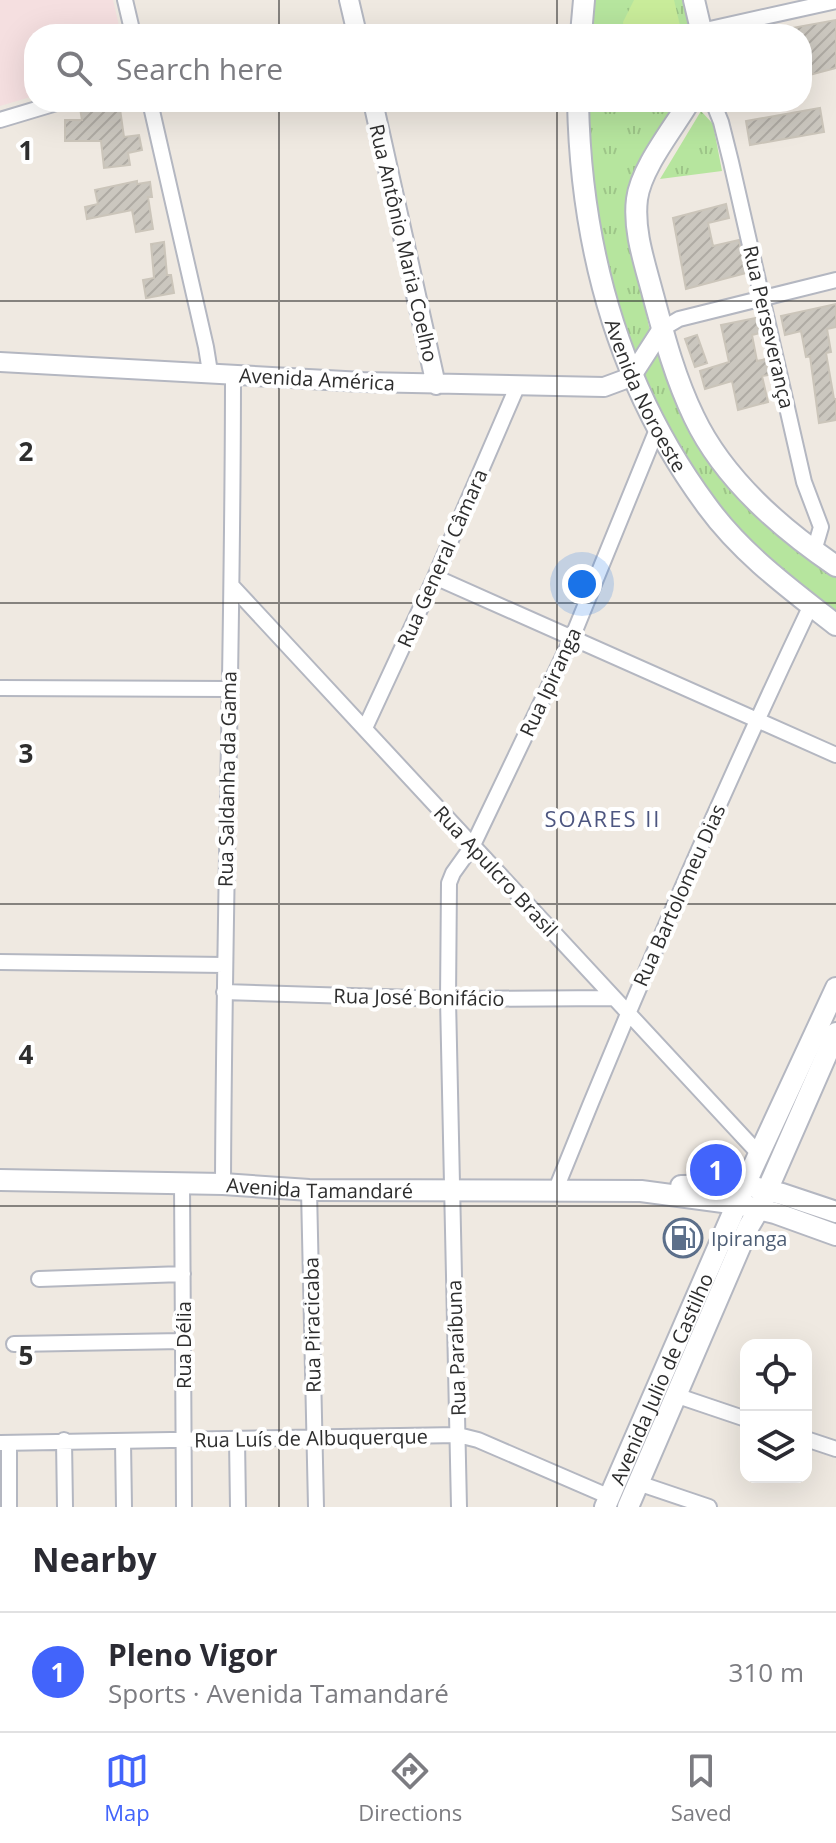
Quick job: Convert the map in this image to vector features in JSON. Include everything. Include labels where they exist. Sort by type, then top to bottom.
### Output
[{"type":"main road","points":[[582,24],[584,0]]},
{"type":"main road","points":[[694,0],[699,24]]},
{"type":"main road","name":"Avenida Noroeste","points":[[578,112],[579,154],[593,244],[631,377],[708,508],[752,557],[836,625]]},
{"type":"main road","name":"Avenida Noroeste","points":[[683,112],[645,174],[637,197],[636,219],[662,329],[679,381],[695,420],[731,476],[814,551],[836,566]]},
{"type":"main road","name":"Avenida Julio de Castilho","points":[[614,1504],[742,1195],[836,988]]},
{"type":"main road","name":"Avenida Julio de Castilho","points":[[614,1504],[638,1483],[836,1033]]},
{"type":"main road","name":"Avenida Tamandaré","points":[[0,1180],[223,1184],[309,1190],[641,1191],[684,1186],[742,1195],[767,1190],[836,1212]]},
{"type":"main road","name":"Avenida Tamandaré","points":[[742,1195],[759,1209],[788,1218]]},
{"type":"main road","points":[[788,1218],[805,1217],[836,1228]]},
{"type":"main road","points":[[788,1218],[836,1235]]},
{"type":"street","points":[[125,0],[131,24]]},
{"type":"street","points":[[349,0],[355,24]]},
{"type":"street","points":[[736,24],[836,1]]},
{"type":"street","points":[[0,120],[27,112]]},
{"type":"street","points":[[152,112],[210,372]]},
{"type":"street","name":"Rua Antônio Maria Coelho","points":[[375,112],[436,385]]},
{"type":"street","name":"Rua Perseverança","points":[[717,112],[763,297],[804,482],[821,527],[814,551]]},
{"type":"street","points":[[631,377],[662,329],[679,319],[836,280]]},
{"type":"street","name":"Avenida América","points":[[0,362],[517,387],[604,387],[631,377]]},
{"type":"street","name":"Rua Saldanha da Gama","points":[[223,1184],[224,965],[233,587],[233,374]]},
{"type":"street","name":"Rua General Câmara","points":[[365,728],[435,577],[517,387]]},
{"type":"street","name":"Rua Ipiranga","points":[[448,999],[449,883],[473,845],[572,638],[658,427]]},
{"type":"street","points":[[435,577],[836,755]]},
{"type":"street","name":"Rua Apulcro Brasil","points":[[233,587],[760,1155]]},
{"type":"street","name":"Rua Bartolomeu Dias","points":[[556,1189],[627,1012],[756,720],[811,605]]},
{"type":"street","points":[[0,688],[229,689]]},
{"type":"street","points":[[0,962],[224,965]]},
{"type":"street","name":"Rua José Bonifácio","points":[[224,992],[448,999],[613,998]]},
{"type":"street","name":"Rua Paraíbuna","points":[[448,999],[459,1507]]},
{"type":"street","name":"Rua Délia","points":[[182,1183],[184,1507]]},
{"type":"street","name":"Rua Piracicaba","points":[[309,1190],[316,1507]]},
{"type":"street","points":[[39,1279],[183,1274]]},
{"type":"street","points":[[14,1344],[182,1341]]},
{"type":"street","points":[[675,1395],[740,1417]]},
{"type":"street","name":"Rua Luís de Albuquerque","points":[[4,1443],[458,1435],[478,1440],[614,1504]]},
{"type":"street","points":[[237,1439],[238,1507]]},
{"type":"street","points":[[64,1440],[65,1507]]},
{"type":"street","points":[[812,1441],[836,1449]]},
{"type":"street","points":[[123,1442],[124,1507]]},
{"type":"street","points":[[4,1443],[9,1507]]},
{"type":"street","points":[[638,1483],[709,1507]]},
{"type":"shaded area","points":[[0,0],[113,0],[119,24],[24,24],[24,99],[0,106]]},
{"type":"green space","points":[[593,0],[684,0],[689,24],[591,24]]},
{"type":"green space","points":[[634,0],[674,0],[680,24],[623,24]]},
{"type":"green space","points":[[587,112],[674,112],[636,178],[632,248],[651,336],[672,389],[813,560],[836,576],[836,619],[759,551],[717,506],[661,414],[642,373],[612,285],[594,195]]},
{"type":"green space","points":[[702,112],[713,124],[722,171],[660,179]]},
{"type":"building","points":[[836,20],[836,68],[812,74],[812,24]]},
{"type":"building","points":[[820,108],[824,132],[750,145],[746,121],[812,112]]},
{"type":"building","points":[[81,112],[120,112],[124,137],[139,135],[142,150],[128,153],[130,165],[104,168],[101,141],[65,141],[65,120],[82,120]]},
{"type":"building","points":[[137,181],[137,184],[150,182],[152,197],[148,197],[153,229],[136,232],[132,210],[87,219],[85,207],[98,204],[95,190]]},
{"type":"building","points":[[726,204],[729,218],[708,223],[713,246],[739,240],[746,273],[686,289],[673,218]]},
{"type":"building","points":[[164,242],[167,275],[171,275],[174,293],[146,298],[143,280],[154,278],[151,244]]},
{"type":"building","points":[[836,304],[836,327],[827,329],[831,352],[826,353],[836,399],[836,420],[819,423],[810,356],[806,357],[801,331],[785,335],[781,316]]},
{"type":"building","points":[[756,318],[760,333],[752,335],[757,361],[766,359],[769,375],[762,376],[768,402],[738,410],[732,381],[705,389],[700,371],[729,362],[721,325]]},
{"type":"building","points":[[697,335],[707,363],[695,367],[685,339]]},
{"type":"place","name":"Pleno Vigor","points":[[716,1170]]},
{"type":"place","name":"Ipiranga","points":[[683,1238]]},
{"type":"district","name":"SOARES II","points":[[603,818]]}]
